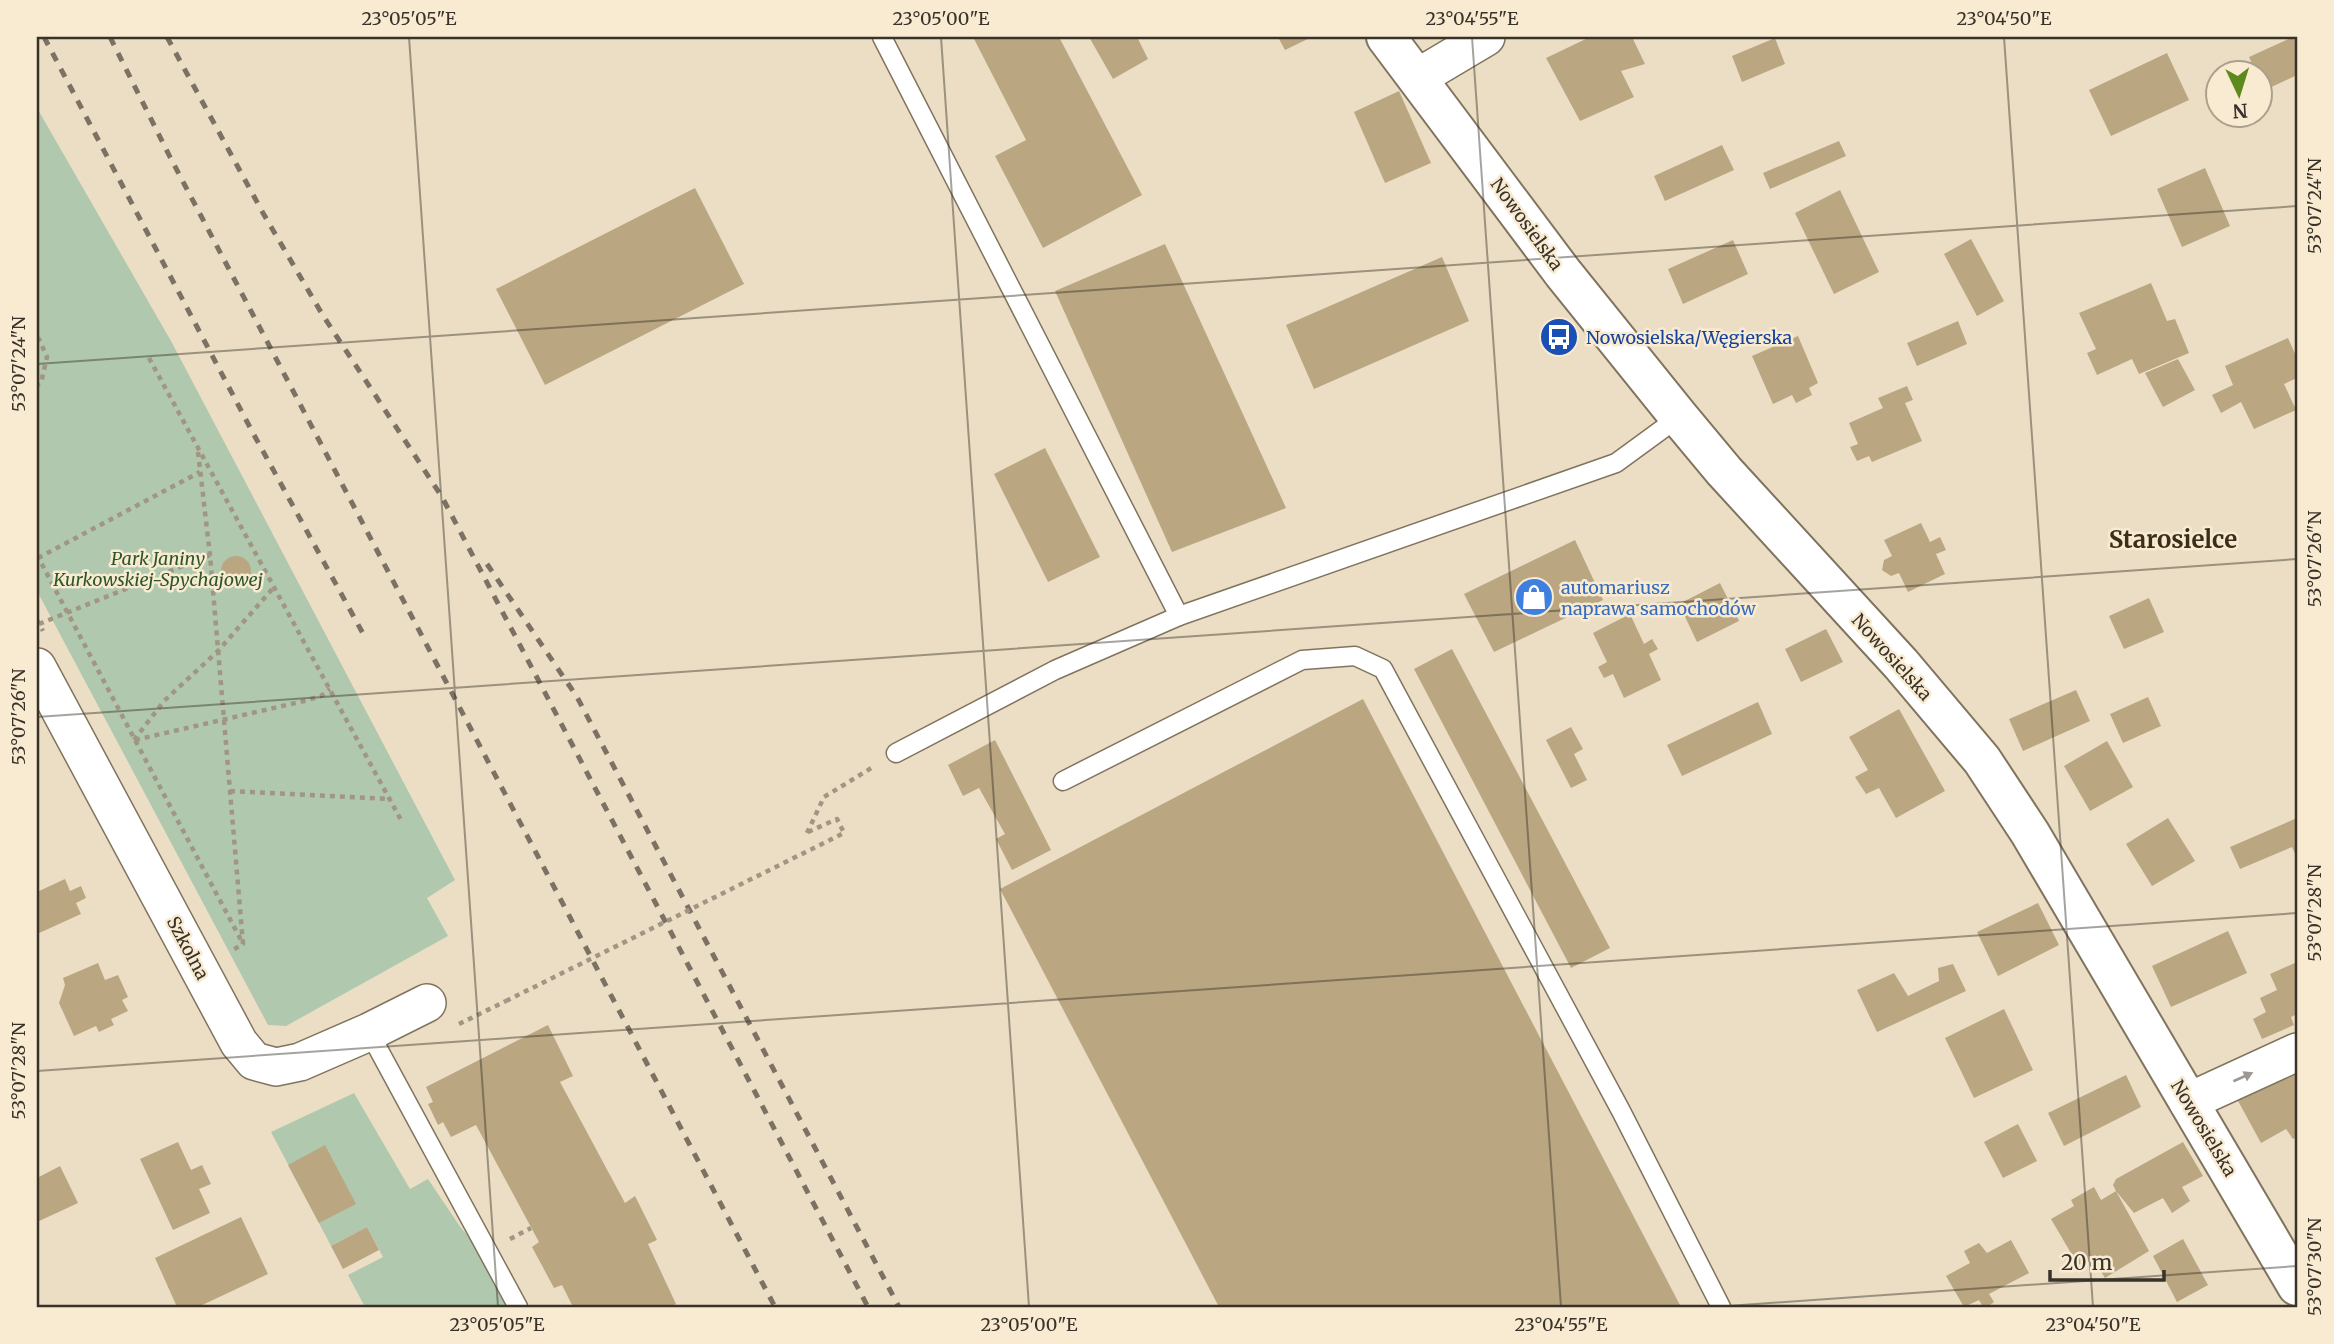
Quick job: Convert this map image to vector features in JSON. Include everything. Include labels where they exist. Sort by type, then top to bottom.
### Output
[{"type":"street","name":"Nowosielska","points":[[1385,37],[1563,273],[1679,417],[1724,471],[1901,664],[1982,760],[2030,833],[2297,1286]]},
{"type":"street","points":[[1417,78],[1486,37]]},
{"type":"street","name":"Szkolna","points":[[41,652],[239,1042],[254,1060],[276,1067],[300,1062],[369,1032],[437,1016]]},
{"type":"street","points":[[2188,1102],[2297,1052]]},
{"type":"lane","points":[[882,37],[1179,616]]},
{"type":"lane","points":[[896,753],[1055,670],[1179,616],[1616,463],[1679,417]]},
{"type":"lane","points":[[1063,780],[1302,660],[1355,656],[1383,669],[1621,1111],[1721,1307]]},
{"type":"lane","points":[[369,1032],[518,1307]]},
{"type":"path","points":[[37,338],[47,357],[41,383],[37,385]]},
{"type":"path","points":[[149,358],[401,820]]},
{"type":"path","points":[[198,446],[210,555],[243,944]]},
{"type":"path","points":[[200,472],[38,557],[243,944]]},
{"type":"path","points":[[41,652],[38,622],[67,613],[210,555]]},
{"type":"path","points":[[134,740],[164,701],[218,651],[274,587]]},
{"type":"path","points":[[134,740],[321,696],[330,689]]},
{"type":"path","points":[[437,1016],[844,833],[837,819],[807,833],[824,797],[896,753]]},
{"type":"path","points":[[230,791],[389,799]]},
{"type":"path","points":[[229,952],[243,944]]},
{"type":"green space","name":"Park Janiny Kurkowskiej-Spychajowej","points":[[37,108],[171,341],[455,880],[427,898],[448,936],[286,1026],[268,1025],[37,591]]},
{"type":"green space","points":[[354,1093],[410,1189],[428,1179],[461,1228],[481,1250],[511,1307],[365,1307],[348,1275],[383,1257],[367,1227],[331,1246],[271,1132]]},
{"type":"building","points":[[973,37],[1059,37],[1142,195],[1043,248],[995,156],[1026,140]]},
{"type":"building","points":[[1089,37],[1137,37],[1148,59],[1113,79]]},
{"type":"building","points":[[1278,37],[1312,37],[1285,50]]},
{"type":"building","points":[[1590,37],[1632,37],[1645,64],[1621,71],[1634,97],[1580,121],[1546,58]]},
{"type":"building","points":[[2293,37],[2297,44],[2297,75],[2274,86],[2274,60],[2250,60],[2249,57]]},
{"type":"building","points":[[1775,38],[1785,64],[1742,82],[1732,56]]},
{"type":"building","points":[[2167,53],[2189,100],[2111,136],[2089,90]]},
{"type":"building","points":[[1399,91],[1431,163],[1385,183],[1354,112]]},
{"type":"building","points":[[1839,141],[1846,156],[1770,189],[1763,173]]},
{"type":"building","points":[[1722,145],[1734,170],[1665,201],[1654,176]]},
{"type":"building","points":[[2205,168],[2230,226],[2182,247],[2157,189]]},
{"type":"building","points":[[695,188],[744,284],[545,385],[496,289]]},
{"type":"building","points":[[1840,190],[1879,272],[1834,294],[1795,213]]},
{"type":"building","points":[[1971,239],[2004,301],[1977,316],[1944,254]]},
{"type":"building","points":[[1733,240],[1748,274],[1683,304],[1668,269]]},
{"type":"building","points":[[1165,244],[1286,508],[1172,552],[1055,291]]},
{"type":"building","points":[[1442,257],[1469,321],[1314,389],[1286,325]]},
{"type":"building","points":[[2151,283],[2167,321],[2175,319],[2189,353],[2139,374],[2132,359],[2097,375],[2087,353],[2096,349],[2079,313]]},
{"type":"building","points":[[1958,321],[1967,344],[1917,366],[1907,343]]},
{"type":"building","points":[[1798,336],[1818,383],[1809,388],[1812,395],[1796,403],[1792,395],[1773,404],[1752,356]]},
{"type":"building","points":[[2288,338],[2297,358],[2297,378],[2284,384],[2296,410],[2254,429],[2241,402],[2221,413],[2212,395],[2233,385],[2225,366]]},
{"type":"building","points":[[2178,359],[2195,390],[2163,407],[2145,373]]},
{"type":"building","points":[[1907,386],[1913,400],[1905,403],[1922,441],[1872,462],[1869,456],[1857,461],[1850,447],[1858,444],[1849,423],[1883,408],[1878,398]]},
{"type":"building","points":[[1045,448],[1100,557],[1048,582],[994,474]]},
{"type":"building","points":[[1921,523],[1930,542],[1940,537],[1946,550],[1936,554],[1945,574],[1908,592],[1899,573],[1891,576],[1882,570],[1884,560],[1892,556],[1884,540]]},
{"type":"building","name":"automariusz naprawa samochodów","points":[[1575,540],[1603,600],[1494,652],[1464,594]]},
{"type":"building","points":[[236,556],[242,557],[250,565],[250,577],[242,585],[236,586],[230,585],[222,577],[221,571],[222,565],[230,557]]},
{"type":"building","points":[[1720,583],[1739,621],[1697,642],[1679,604]]},
{"type":"building","points":[[2149,598],[2164,632],[2124,649],[2109,616]]},
{"type":"building","points":[[1630,614],[1644,644],[1652,639],[1658,649],[1649,654],[1661,680],[1624,698],[1613,674],[1604,678],[1598,667],[1607,662],[1593,633]]},
{"type":"building","points":[[1826,629],[1843,662],[1801,682],[1785,649]]},
{"type":"building","points":[[1452,649],[1610,948],[1571,968],[1414,669]]},
{"type":"building","points":[[2076,690],[2090,721],[2023,751],[2009,719]]},
{"type":"building","points":[[2148,697],[2161,726],[2123,743],[2110,714]]},
{"type":"building","points":[[1363,699],[1681,1307],[1219,1307],[1000,889]]},
{"type":"building","points":[[1758,702],[1772,734],[1682,776],[1667,745]]},
{"type":"building","points":[[1899,709],[1945,791],[1896,818],[1879,788],[1866,794],[1855,777],[1868,770],[1849,737]]},
{"type":"building","points":[[1571,727],[1583,749],[1574,754],[1587,780],[1571,788],[1546,740]]},
{"type":"building","points":[[995,740],[1051,850],[1012,870],[996,839],[1005,834],[979,788],[963,796],[948,765]]},
{"type":"building","points":[[2107,741],[2133,787],[2090,811],[2064,766]]},
{"type":"building","points":[[2168,818],[2195,861],[2152,886],[2126,844]]},
{"type":"building","points":[[2297,818],[2297,858],[2292,847],[2240,869],[2230,847]]},
{"type":"building","points":[[65,879],[70,891],[81,886],[86,898],[76,903],[81,914],[37,934],[37,892]]},
{"type":"building","points":[[2038,903],[2059,945],[1998,976],[1977,932]]},
{"type":"building","points":[[2228,931],[2247,973],[2171,1007],[2152,966]]},
{"type":"building","points":[[2297,962],[2297,1014],[2291,1017],[2294,1025],[2262,1039],[2253,1019],[2266,1012],[2260,998],[2277,990],[2270,974]]},
{"type":"building","points":[[98,963],[105,980],[118,975],[128,997],[122,1000],[128,1011],[111,1019],[114,1025],[99,1032],[96,1026],[74,1036],[59,1003],[65,985],[63,978]]},
{"type":"building","points":[[1953,964],[1966,991],[1877,1032],[1857,990],[1894,973],[1908,996],[1939,981],[1938,968]]},
{"type":"building","points":[[2004,1009],[2033,1070],[1974,1098],[1945,1038]]},
{"type":"building","points":[[548,1025],[573,1076],[560,1082],[625,1203],[635,1196],[657,1240],[648,1244],[676,1304],[670,1307],[573,1307],[562,1285],[554,1288],[532,1247],[539,1242],[476,1125],[451,1137],[443,1122],[438,1125],[428,1104],[433,1102],[426,1087]]},
{"type":"building","points":[[2297,1065],[2297,1137],[2293,1139],[2286,1129],[2261,1143],[2237,1099]]},
{"type":"building","points":[[2126,1075],[2141,1107],[2064,1146],[2048,1113]]},
{"type":"building","points":[[2018,1124],[2037,1161],[2003,1178],[1984,1142]]},
{"type":"building","points":[[178,1142],[191,1170],[202,1165],[211,1184],[199,1189],[210,1213],[173,1230],[140,1159]]},
{"type":"building","points":[[2183,1142],[2203,1176],[2182,1187],[2190,1201],[2172,1213],[2163,1198],[2134,1213],[2113,1185],[2116,1179]]},
{"type":"building","points":[[325,1145],[356,1204],[319,1223],[288,1165]]},
{"type":"building","points":[[60,1166],[78,1203],[37,1222],[37,1178]]},
{"type":"building","points":[[2094,1187],[2101,1200],[2116,1191],[2149,1251],[2105,1278],[2094,1260],[2078,1265],[2051,1219],[2074,1206],[2071,1200]]},
{"type":"building","points":[[241,1217],[268,1274],[198,1307],[177,1307],[155,1258]]},
{"type":"building","points":[[367,1227],[379,1250],[343,1269],[331,1246]]},
{"type":"building","points":[[2183,1239],[2208,1285],[2177,1302],[2153,1256]]},
{"type":"building","points":[[2011,1240],[2029,1273],[1989,1294],[1994,1302],[1987,1307],[1983,1307],[1979,1300],[1964,1307],[1946,1276],[1970,1263],[1964,1251],[1979,1243],[1987,1253]]},
{"type":"railway","points":[[44,37],[253,433],[366,639]]},
{"type":"railway","points":[[110,37],[170,157],[775,1307]]},
{"type":"railway","points":[[167,37],[263,213],[322,314],[442,497],[868,1307]]},
{"type":"railway","points":[[487,564],[577,697],[899,1307]]},
{"type":"place","name":"Nowosielska/Węgierska","points":[[1559,337]]},
{"type":"place","name":"automariusz naprawa samochodów","points":[[1534,597]]},
{"type":"district","name":"Starosielce","points":[[2173,539]]}]
